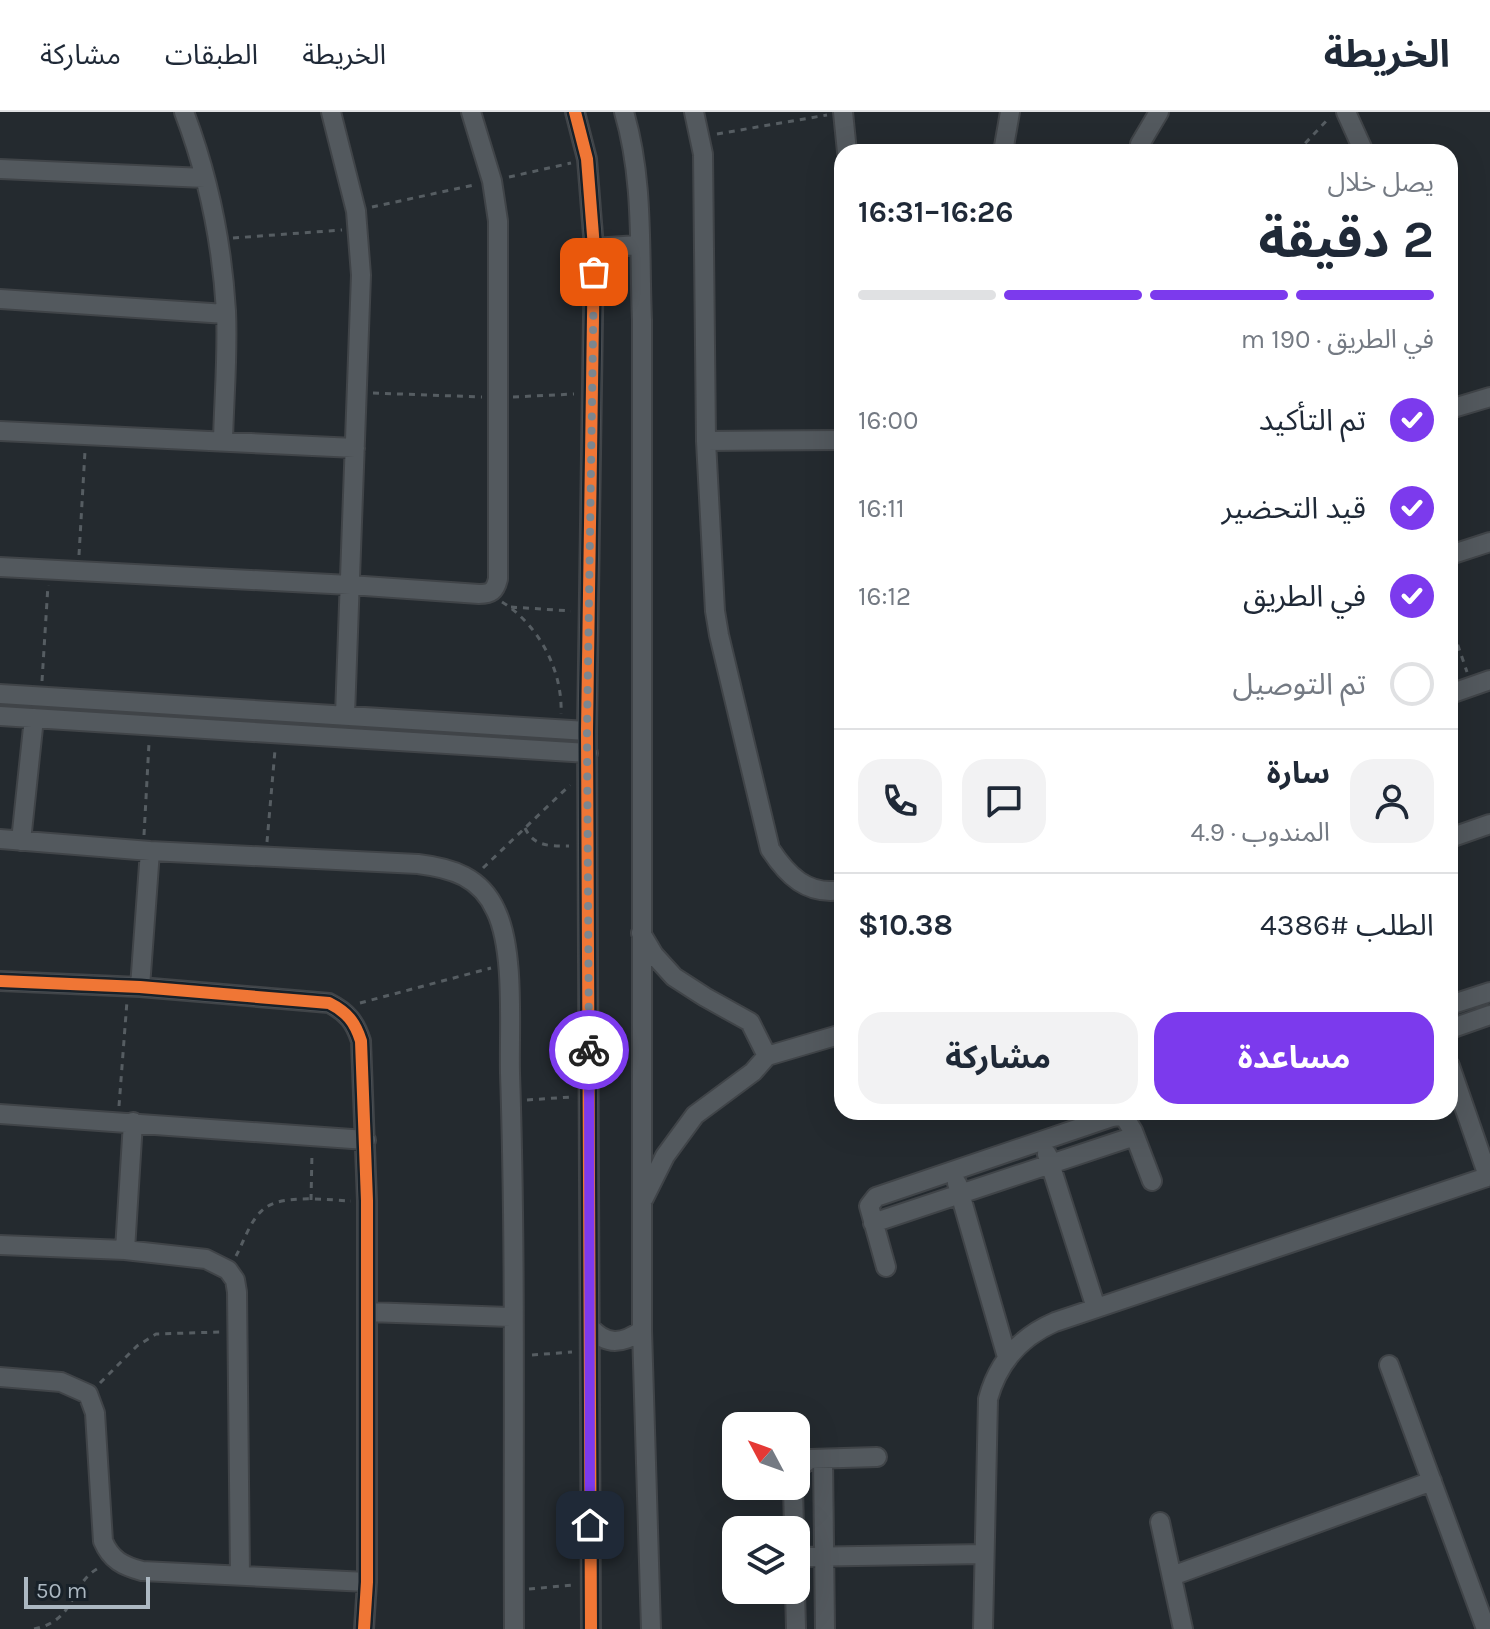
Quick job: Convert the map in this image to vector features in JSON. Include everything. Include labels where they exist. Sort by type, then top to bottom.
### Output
[{"type":"street","points":[[184,112],[205,178],[218,239],[226,314],[223,441]]},
{"type":"street","points":[[331,112],[358,220],[361,275],[345,715]]},
{"type":"street","points":[[0,567],[489,594],[496,588],[498,221],[492,181],[471,112]]},
{"type":"street","points":[[575,112],[587,159],[594,248],[587,731],[591,1629]]},
{"type":"street","points":[[624,112],[640,199],[642,1330],[651,1629]]},
{"type":"street","points":[[694,112],[703,154],[706,441],[719,635],[770,849],[785,873],[809,888],[834,890]]},
{"type":"street","points":[[843,112],[846,144]]},
{"type":"street","points":[[1004,144],[1010,112]]},
{"type":"street","points":[[1145,144],[1159,112]]},
{"type":"street","points":[[1346,112],[1360,144]]},
{"type":"street","points":[[0,169],[205,178]]},
{"type":"street","points":[[594,248],[638,245]]},
{"type":"street","points":[[0,299],[226,314]]},
{"type":"street","points":[[1458,405],[1490,397]]},
{"type":"street","points":[[0,431],[355,448]]},
{"type":"street","points":[[706,441],[834,440]]},
{"type":"street","points":[[1458,552],[1490,542]]},
{"type":"street","points":[[1458,691],[1481,683]]},
{"type":"street","points":[[0,694],[587,731]]},
{"type":"street","points":[[201,729],[202,706]]},
{"type":"street","points":[[0,716],[276,734],[588,761]]},
{"type":"street","points":[[21,841],[34,718]]},
{"type":"street","points":[[1458,835],[1490,824]]},
{"type":"street","points":[[0,839],[146,851],[418,864],[439,867],[471,879],[482,887],[503,928],[507,964],[511,1101],[514,1629]]},
{"type":"street","points":[[134,986],[146,851]]},
{"type":"street","points":[[640,932],[654,955],[674,977],[750,1022],[767,1056]]},
{"type":"street","points":[[0,981],[134,986],[329,1003],[350,1017],[361,1041],[366,1140],[367,1582],[364,1629]]},
{"type":"street","points":[[1458,1002],[1490,992]]},
{"type":"street","points":[[1458,1026],[1490,1015]]},
{"type":"street","points":[[643,1201],[665,1156],[695,1115],[753,1072],[767,1056],[834,1036]]},
{"type":"street","points":[[983,1629],[988,1399],[992,1384],[1007,1357],[1029,1335],[1041,1328],[1489,1176],[1458,1089]]},
{"type":"street","points":[[0,1114],[366,1140]]},
{"type":"street","points":[[886,1267],[869,1206],[876,1197],[1106,1120]]},
{"type":"street","points":[[1126,1120],[1152,1181]]},
{"type":"street","points":[[125,1122],[125,1250]]},
{"type":"street","points":[[873,1223],[1135,1136]]},
{"type":"street","points":[[1042,1140],[1096,1308]]},
{"type":"street","points":[[954,1170],[1007,1357]]},
{"type":"street","points":[[0,1245],[125,1250],[206,1259],[228,1270],[235,1280],[237,1292],[240,1575]]},
{"type":"street","points":[[368,1312],[512,1317]]},
{"type":"street","points":[[590,1327],[597,1336],[618,1342],[628,1340],[642,1330]]},
{"type":"street","points":[[1389,1365],[1485,1612],[1486,1629]]},
{"type":"street","points":[[0,1377],[61,1382],[88,1394],[95,1413],[103,1541],[108,1552],[125,1567],[142,1571],[367,1582]]},
{"type":"street","points":[[810,1461],[877,1457]]},
{"type":"street","points":[[823,1459],[825,1629]]},
{"type":"street","points":[[1172,1576],[1432,1481]]},
{"type":"street","points":[[1160,1522],[1183,1629]]},
{"type":"street","points":[[810,1557],[984,1554]]},
{"type":"street","points":[[795,1604],[796,1629]]},
{"type":"path","points":[[701,136],[843,112]]},
{"type":"path","points":[[1304,144],[1334,112]]},
{"type":"path","points":[[218,239],[358,220],[492,181],[587,159]]},
{"type":"path","points":[[358,393],[497,397],[593,394]]},
{"type":"path","points":[[78,571],[86,435]]},
{"type":"path","points":[[41,696],[49,569]]},
{"type":"path","points":[[489,594],[511,607],[528,623],[552,662],[559,683],[560,729]]},
{"type":"path","points":[[511,607],[590,612]]},
{"type":"path","points":[[1458,638],[1481,683]]},
{"type":"path","points":[[146,851],[150,726]]},
{"type":"path","points":[[265,857],[276,734]]},
{"type":"path","points":[[471,879],[525,828],[588,761]]},
{"type":"path","points":[[525,828],[529,837],[537,843],[588,846]]},
{"type":"path","points":[[340,1008],[507,964]]},
{"type":"path","points":[[125,1122],[134,986]]},
{"type":"path","points":[[511,1101],[589,1096]]},
{"type":"path","points":[[311,1200],[312,1136]]},
{"type":"path","points":[[228,1270],[256,1217],[276,1202],[367,1201]]},
{"type":"path","points":[[88,1394],[137,1346],[156,1334],[237,1331]]},
{"type":"path","points":[[512,1357],[590,1350]]},
{"type":"path","points":[[34,1629],[64,1614],[77,1591],[96,1569],[116,1561]]},
{"type":"path","points":[[513,1591],[590,1583]]},
{"type":"cycle path","points":[[575,112],[587,159],[594,248],[587,731],[591,1629]]},
{"type":"cycle path","points":[[0,981],[140,987],[329,1003],[350,1018],[356,1028],[361,1041],[367,1201],[367,1582],[364,1629]]},
{"type":"way so far","points":[[589,1050],[587,731],[594,272]]},
{"type":"route","points":[[589,1050],[590,1525]]}]
